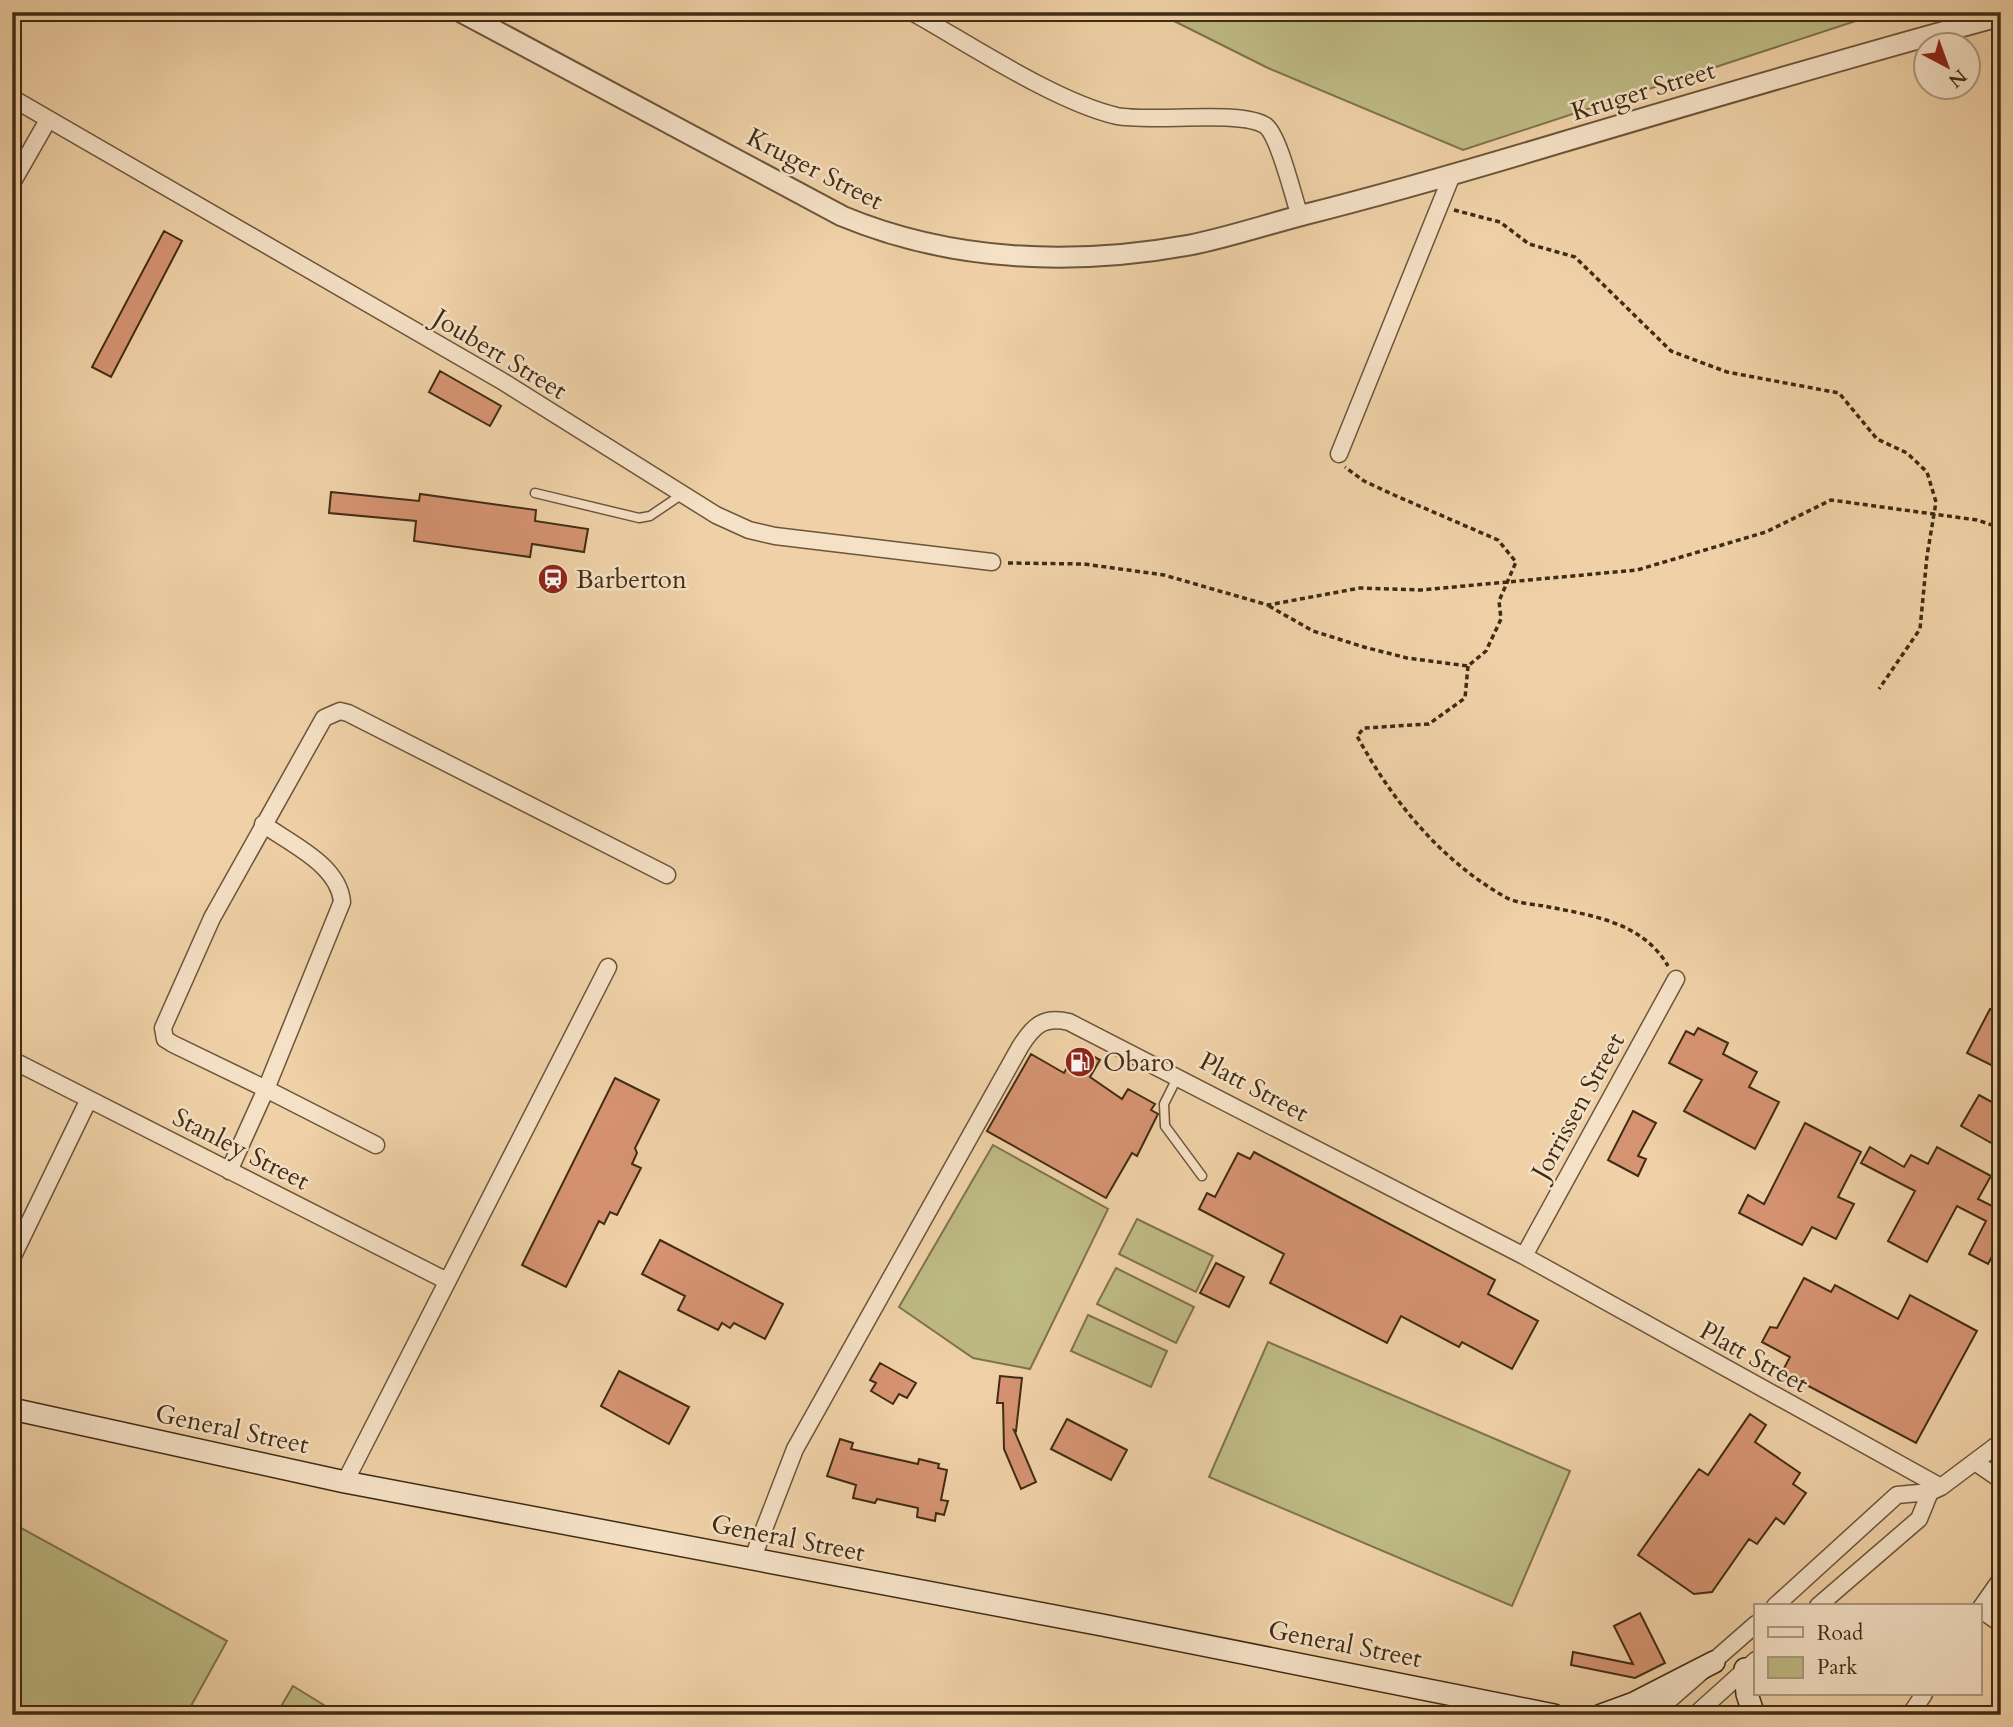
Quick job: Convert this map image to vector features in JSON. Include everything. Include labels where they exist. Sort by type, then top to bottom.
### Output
[{"type":"main road","name":"General Street","points":[[12,1409],[345,1482],[1545,1714]]},
{"type":"main road","points":[[1601,1715],[1634,1703],[1714,1662]]},
{"type":"main road","points":[[1751,1664],[1747,1695],[1754,1715]]},
{"type":"street","name":"Kruger Street","points":[[461,12],[488,19],[842,216],[883,233],[924,243],[1026,256],[1122,255],[1192,244],[1452,175],[1811,67],[2001,16]]},
{"type":"street","points":[[912,12],[1092,108],[1138,119],[1241,119],[1265,126],[1274,139],[1300,216]]},
{"type":"street","name":"Joubert Street","points":[[12,98],[502,381],[681,495],[749,530],[883,551],[992,562]]},
{"type":"street","points":[[12,183],[48,120]]},
{"type":"street","points":[[1339,454],[1441,208],[1452,175]]},
{"type":"street","points":[[376,1145],[173,1044],[163,1034],[189,965],[263,824],[324,718],[340,711],[667,875]]},
{"type":"street","points":[[229,1171],[267,1089],[342,902],[341,887],[327,869],[263,824]]},
{"type":"street","points":[[345,1482],[608,967]]},
{"type":"street","name":"Jorrissen Street","points":[[1524,1256],[1676,979]]},
{"type":"street","name":"Platt Street","points":[[752,1560],[795,1449],[1029,1032],[1038,1023],[1052,1018],[1069,1022],[1178,1076],[1524,1256],[1936,1489]]},
{"type":"street","name":"Stanley Street","points":[[12,1060],[447,1281]]},
{"type":"street","points":[[12,1258],[89,1099]]},
{"type":"street","points":[[1820,1604],[1919,1519],[1936,1489],[2001,1442]]},
{"type":"street","points":[[1975,1462],[2001,1480]]},
{"type":"street","points":[[1777,1604],[1897,1495],[1936,1489]]},
{"type":"street","points":[[1982,1606],[2001,1578]]},
{"type":"street","points":[[1982,1611],[2001,1625]]},
{"type":"street","points":[[1652,1715],[1754,1626]]},
{"type":"street","points":[[1695,1715],[1751,1664]]},
{"type":"street","points":[[1910,1715],[1923,1696]]},
{"type":"lane","points":[[535,493],[639,519],[663,508],[681,495]]},
{"type":"lane","points":[[1178,1076],[1164,1104],[1165,1126],[1202,1177]]},
{"type":"path","points":[[1441,208],[1500,222],[1529,244],[1575,257],[1671,351],[1727,372],[1839,393],[1877,439],[1907,453],[1927,472],[1936,502],[1920,629],[1878,689]]},
{"type":"path","points":[[1339,454],[1345,468],[1364,481],[1498,540],[1516,562],[1499,601],[1501,619],[1486,651],[1468,666],[1465,698],[1429,724],[1364,728],[1357,737],[1379,775],[1448,858],[1510,899],[1613,919],[1660,952],[1676,979]]},
{"type":"path","points":[[1268,605],[1360,589],[1421,590],[1637,570],[1766,532],[1831,500],[1977,520],[2001,528]]},
{"type":"path","points":[[992,562],[1084,564],[1164,575],[1268,605],[1314,631],[1364,647],[1407,658],[1468,666]]},
{"type":"green space","points":[[1156,12],[1883,12],[1463,150],[1268,68]]},
{"type":"green space","points":[[993,1145],[1108,1209],[1030,1369],[973,1358],[899,1307]]},
{"type":"green space","points":[[1137,1219],[1213,1256],[1196,1292],[1119,1254]]},
{"type":"green space","points":[[1116,1268],[1194,1307],[1176,1343],[1097,1304]]},
{"type":"green space","points":[[1088,1315],[1167,1351],[1151,1387],[1071,1351]]},
{"type":"green space","points":[[1268,1342],[1570,1471],[1512,1606],[1209,1477]]},
{"type":"green space","points":[[12,1523],[227,1641],[186,1715],[12,1715]]},
{"type":"green space","points":[[293,1686],[340,1715],[276,1715]]},
{"type":"building","points":[[164,231],[182,241],[111,377],[92,367]]},
{"type":"building","points":[[440,371],[501,406],[490,426],[429,392]]},
{"type":"building","points":[[331,492],[419,501],[420,494],[536,510],[535,521],[588,529],[584,552],[532,544],[530,557],[414,541],[416,521],[329,513]]},
{"type":"building","points":[[1990,1009],[2001,1014],[2001,1070],[1967,1053]]},
{"type":"building","points":[[1698,1028],[1728,1043],[1723,1054],[1757,1072],[1749,1087],[1779,1102],[1755,1149],[1684,1111],[1702,1080],[1669,1063],[1686,1031],[1694,1035]]},
{"type":"building","points":[[1078,1048],[1100,1060],[1090,1077],[1122,1099],[1128,1089],[1155,1104],[1151,1110],[1158,1114],[1137,1156],[1132,1153],[1106,1198],[987,1131],[1031,1054],[1064,1073]]},
{"type":"building","points":[[615,1078],[659,1100],[635,1148],[637,1153],[632,1164],[641,1168],[617,1215],[610,1212],[604,1224],[599,1221],[566,1287],[522,1265]]},
{"type":"building","points":[[1979,1095],[2001,1107],[2001,1129],[1993,1144],[1961,1126]]},
{"type":"building","points":[[1633,1111],[1656,1123],[1638,1156],[1646,1159],[1638,1176],[1608,1160]]},
{"type":"building","points":[[1805,1123],[1861,1152],[1838,1197],[1854,1204],[1836,1239],[1812,1227],[1802,1245],[1739,1213],[1748,1195],[1764,1204]]},
{"type":"building","points":[[1870,1147],[1904,1167],[1911,1155],[1928,1164],[1937,1147],[1991,1176],[1978,1199],[1994,1207],[2001,1193],[2001,1240],[1988,1264],[1969,1254],[1986,1221],[1957,1206],[1927,1262],[1888,1241],[1915,1191],[1861,1163]]},
{"type":"building","points":[[1254,1152],[1495,1280],[1488,1294],[1538,1321],[1512,1369],[1462,1342],[1459,1347],[1401,1316],[1387,1343],[1270,1283],[1284,1254],[1199,1209],[1207,1193],[1215,1197],[1238,1153],[1250,1159]]},
{"type":"building","points":[[660,1240],[783,1304],[765,1339],[734,1323],[730,1328],[722,1323],[718,1330],[678,1310],[685,1296],[642,1274]]},
{"type":"building","points":[[1216,1263],[1244,1277],[1229,1307],[1200,1293]]},
{"type":"building","points":[[1804,1278],[1831,1292],[1835,1285],[1898,1319],[1910,1295],[1977,1331],[1916,1443],[1782,1372],[1790,1357],[1762,1342],[1770,1327],[1777,1328]]},
{"type":"building","points":[[880,1363],[916,1383],[907,1398],[899,1394],[893,1404],[871,1391],[876,1383],[870,1380]]},
{"type":"building","points":[[619,1371],[689,1407],[669,1444],[601,1406]]},
{"type":"building","points":[[1000,1376],[1022,1378],[1016,1431],[1014,1430],[1036,1482],[1021,1489],[1004,1449],[1003,1403],[997,1403]]},
{"type":"building","points":[[1750,1414],[1766,1425],[1755,1442],[1800,1473],[1793,1484],[1806,1493],[1784,1524],[1776,1518],[1757,1544],[1749,1539],[1712,1592],[1694,1594],[1638,1555],[1699,1469],[1708,1475]]},
{"type":"building","points":[[1067,1419],[1127,1450],[1111,1480],[1051,1449]]},
{"type":"building","points":[[840,1439],[853,1443],[851,1449],[918,1464],[919,1459],[939,1464],[938,1468],[947,1470],[941,1500],[948,1501],[944,1515],[936,1513],[935,1521],[917,1517],[918,1508],[877,1499],[875,1503],[853,1498],[856,1485],[827,1476]]},
{"type":"building","points":[[1640,1613],[1665,1663],[1635,1678],[1571,1665],[1573,1652],[1633,1664],[1614,1626]]},
{"type":"place","name":"Barberton","points":[[553,579]]},
{"type":"place","name":"Obaro","points":[[1080,1062]]}]
